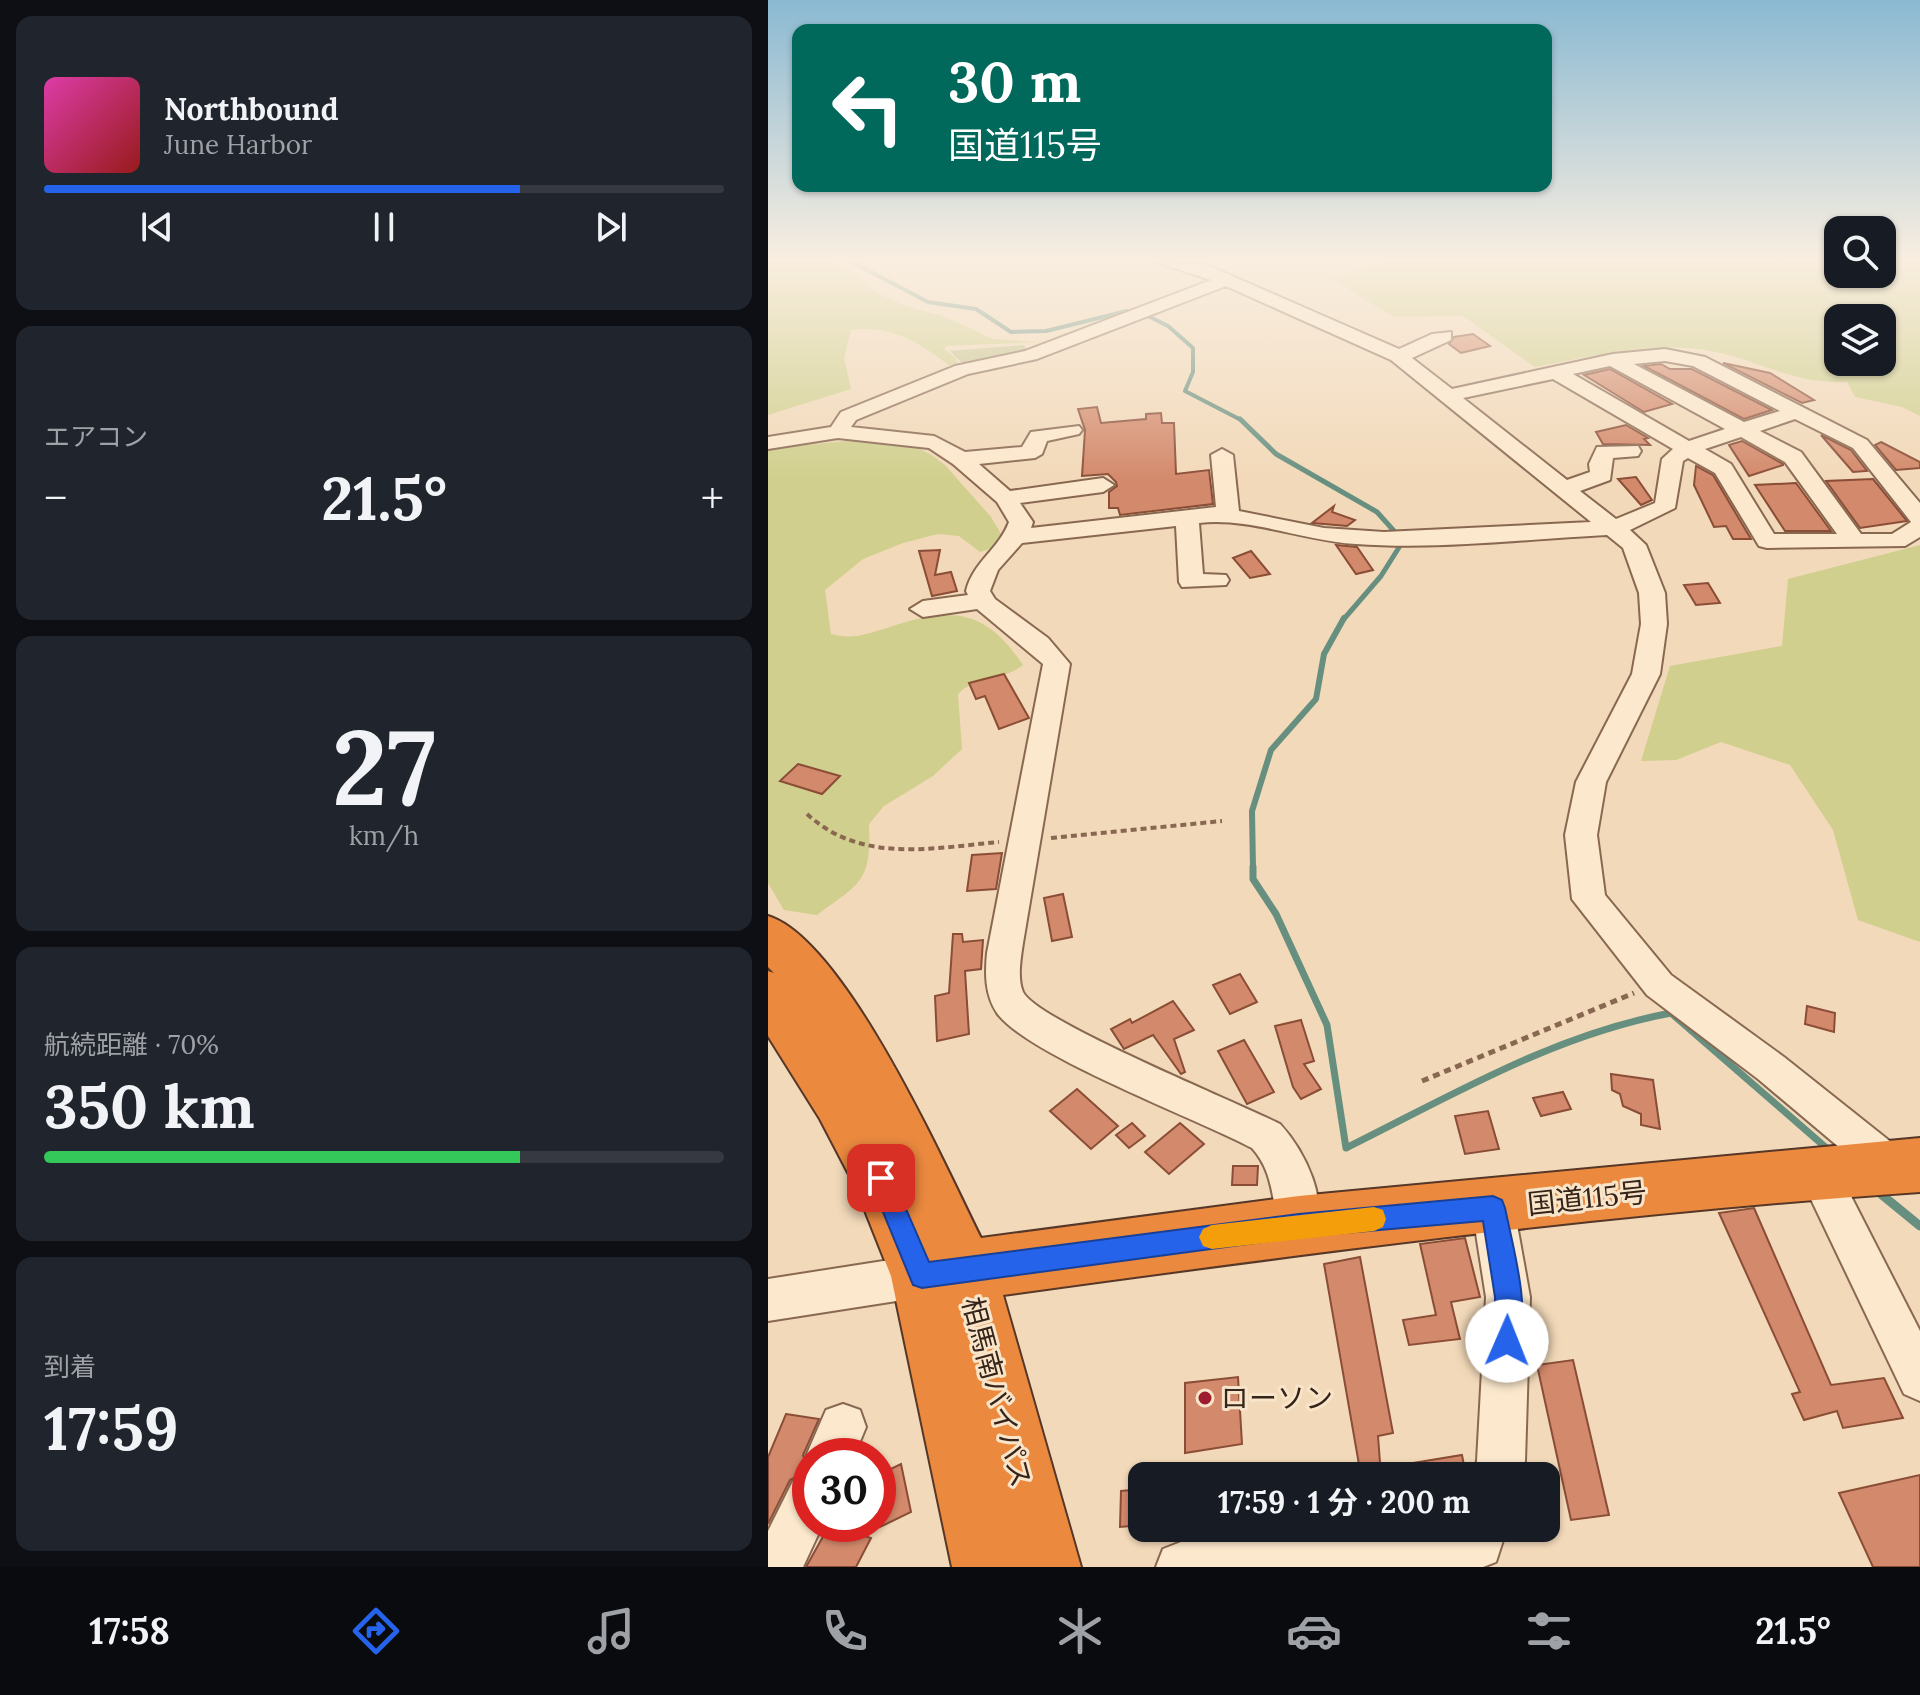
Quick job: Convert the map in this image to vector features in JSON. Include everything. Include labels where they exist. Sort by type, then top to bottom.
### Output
[{"type":"highway","name":"相馬南バイパス","points":[[768,935],[791,958],[827,1007],[878,1086],[1044,1567]]},
{"type":"highway","name":"相馬南バイパス","points":[[768,992],[840,1102],[881,1178],[943,1273],[989,1567]]},
{"type":"highway","name":"国道115号","points":[[943,1273],[1299,1225],[1493,1208],[1818,1172],[1906,1166]]},
{"type":"street","points":[[838,432],[848,416],[962,370],[1030,355],[1082,335]]},
{"type":"street","points":[[1351,335],[1398,356],[1634,545],[1652,593],[1654,624],[1646,674],[1591,782],[1581,835],[1589,899],[1659,985],[1906,1166]]},
{"type":"street","points":[[1398,356],[1417,351],[1430,340],[1445,336]]},
{"type":"street","points":[[1447,396],[1613,360],[1665,355],[1698,361],[1860,444],[1920,518]]},
{"type":"street","points":[[1613,360],[1793,457],[1855,542]]},
{"type":"street","points":[[1555,372],[1723,469],[1767,541],[1897,541],[1920,527]]},
{"type":"street","points":[[1018,536],[1228,514],[1324,535],[1384,539],[1614,528],[1663,508],[1667,503],[1673,459],[1688,448],[1796,412]]},
{"type":"street","points":[[961,459],[1027,453],[1034,449],[1038,436],[1072,430]]},
{"type":"street","points":[[768,443],[838,432],[934,442],[961,459],[1005,498],[1021,522],[1018,536],[983,568],[978,591],[989,610],[1050,653],[1057,664],[1009,924],[1004,965],[1005,987],[1011,1006],[1031,1022],[1074,1044],[1266,1136],[1279,1148],[1289,1170],[1297,1194],[1299,1225]]},
{"type":"street","points":[[1565,489],[1602,475],[1600,464],[1605,452],[1630,451]]},
{"type":"street","points":[[1222,455],[1228,514]]},
{"type":"street","points":[[1005,498],[1103,485]]},
{"type":"street","points":[[1187,519],[1191,582],[1217,580]]},
{"type":"street","points":[[923,609],[982,601]]},
{"type":"street","points":[[1818,1172],[1920,1378]]},
{"type":"street","points":[[1493,1208],[1508,1297],[1501,1462]]},
{"type":"street","points":[[768,1300],[943,1273]]},
{"type":"street","points":[[777,1567],[792,1536]]},
{"type":"street","points":[[1181,1567],[1298,1563],[1481,1546]]},
{"type":"path","points":[[1422,1081],[1618,998],[1659,985]]},
{"type":"shaded area","points":[[768,335],[850,335],[844,358],[851,389],[768,415]]},
{"type":"shaded area","points":[[898,335],[985,335],[993,339],[1040,342],[947,346],[944,349],[956,358],[958,365],[949,365]]},
{"type":"shaded area","points":[[1490,335],[1824,335],[1824,376],[1896,376],[1896,335],[1920,335],[1920,416],[1902,407],[1855,397],[1847,382],[1810,379],[1711,351],[1668,347],[1623,351],[1535,367]]},
{"type":"shaded area","points":[[854,440],[913,446],[930,454],[945,465],[991,517],[1001,534],[992,548],[980,552],[959,536],[938,534],[903,543],[863,559],[825,590],[831,634],[860,635],[931,616],[966,617],[995,632],[1023,665],[1007,674],[973,684],[958,694],[962,749],[933,776],[884,806],[869,824],[868,858],[861,879],[817,915],[784,910],[768,883],[768,449]]},
{"type":"shaded area","points":[[1920,545],[1920,942],[1858,920],[1833,830],[1790,765],[1721,742],[1676,760],[1641,761],[1670,666],[1782,646],[1788,579]]},
{"type":"green space","points":[[1024,345],[1029,354],[965,366],[950,351]]},
{"type":"building","points":[[1475,335],[1490,346],[1461,353],[1449,344],[1454,337]]},
{"type":"building","points":[[1723,363],[1770,373],[1814,400],[1802,403]]},
{"type":"building","points":[[1661,364],[1670,369],[1692,369],[1772,410],[1744,419],[1644,366]]},
{"type":"building","points":[[1610,369],[1672,404],[1644,412],[1584,375]]},
{"type":"building","points":[[1097,407],[1101,423],[1146,419],[1146,414],[1161,413],[1162,423],[1174,423],[1176,474],[1209,470],[1213,504],[1120,515],[1118,508],[1109,508],[1109,492],[1117,486],[1116,482],[1108,474],[1082,476],[1085,430],[1078,409]]},
{"type":"building","points":[[1626,425],[1648,438],[1644,439],[1650,445],[1603,444],[1596,432]]},
{"type":"building","points":[[1821,435],[1851,450],[1867,471],[1853,472]]},
{"type":"building","points":[[1742,441],[1783,465],[1749,476],[1729,445]]},
{"type":"building","points":[[1881,442],[1920,462],[1920,468],[1896,470],[1875,445]]},
{"type":"building","points":[[1696,466],[1713,475],[1751,539],[1733,539],[1726,526],[1714,527],[1694,485]]},
{"type":"building","points":[[1636,477],[1652,500],[1641,505],[1618,479]]},
{"type":"building","points":[[1873,479],[1907,521],[1860,528],[1826,481]]},
{"type":"building","points":[[1796,483],[1831,531],[1785,531],[1755,485]]},
{"type":"building","points":[[1334,506],[1332,512],[1355,520],[1347,526],[1312,523]]},
{"type":"building","points":[[1336,545],[1357,547],[1373,570],[1356,574]]},
{"type":"building","points":[[940,550],[935,575],[951,572],[957,591],[932,596],[919,551]]},
{"type":"building","points":[[1251,551],[1270,574],[1250,578],[1233,558]]},
{"type":"building","points":[[1708,583],[1720,603],[1696,605],[1684,585]]},
{"type":"building","points":[[1004,674],[1029,718],[999,729],[985,696],[976,699],[969,683]]},
{"type":"building","points":[[798,764],[840,776],[822,794],[780,781]]},
{"type":"building","points":[[1002,853],[996,889],[967,891],[972,855]]},
{"type":"building","points":[[1063,894],[1072,937],[1052,941],[1044,898]]},
{"type":"building","points":[[953,934],[962,934],[963,942],[983,940],[981,969],[965,971],[969,1034],[937,1041],[935,996],[949,993]]},
{"type":"building","points":[[1240,974],[1257,1002],[1230,1014],[1213,985]]},
{"type":"building","points":[[1173,1001],[1194,1030],[1174,1039],[1185,1072],[1181,1074],[1153,1035],[1124,1049],[1111,1029],[1130,1019],[1132,1023]]},
{"type":"building","points":[[1807,1006],[1835,1013],[1834,1032],[1805,1024]]},
{"type":"building","points":[[1301,1020],[1314,1061],[1304,1064],[1321,1089],[1301,1099],[1293,1087],[1275,1026]]},
{"type":"building","points":[[1244,1040],[1274,1092],[1247,1104],[1218,1051]]},
{"type":"building","points":[[1611,1074],[1653,1080],[1660,1129],[1641,1125],[1641,1114],[1623,1106],[1620,1094],[1612,1090]]},
{"type":"building","points":[[1077,1089],[1118,1126],[1091,1149],[1050,1111]]},
{"type":"building","points":[[1563,1092],[1571,1109],[1541,1116],[1533,1098]]},
{"type":"building","points":[[1488,1111],[1499,1149],[1465,1154],[1455,1116]]},
{"type":"building","points":[[1132,1123],[1145,1136],[1129,1148],[1116,1135]]},
{"type":"building","points":[[1180,1123],[1204,1144],[1169,1174],[1145,1152]]},
{"type":"building","points":[[1233,1166],[1258,1166],[1257,1185],[1232,1185]]},
{"type":"building","points":[[1754,1208],[1831,1385],[1884,1378],[1903,1418],[1843,1428],[1837,1411],[1804,1420],[1792,1394],[1800,1392],[1719,1213]]},
{"type":"building","points":[[1465,1238],[1480,1297],[1451,1302],[1460,1339],[1409,1345],[1403,1320],[1436,1315],[1420,1244]]},
{"type":"building","points":[[1360,1257],[1393,1433],[1378,1436],[1380,1462],[1359,1462],[1324,1264]]},
{"type":"building","points":[[1573,1360],[1609,1515],[1571,1520],[1537,1365]]},
{"type":"building","points":[[1238,1377],[1242,1444],[1185,1453],[1185,1383]]},
{"type":"building","points":[[786,1414],[819,1419],[811,1438],[792,1438],[792,1479],[768,1524],[768,1457]]},
{"type":"building","points":[[1462,1455],[1463,1462],[1419,1462]]},
{"type":"building","points":[[901,1464],[911,1512],[896,1519],[896,1466]]},
{"type":"building","points":[[1920,1475],[1920,1567],[1873,1567],[1839,1493]]},
{"type":"building","points":[[1128,1490],[1128,1526],[1120,1527],[1121,1491]]},
{"type":"building","points":[[820,1542],[869,1542],[856,1567],[806,1567]]},
{"type":"waterway","points":[[1178,335],[1193,348],[1193,372],[1185,391],[1241,420]]},
{"type":"waterway","points":[[1241,420],[1276,454],[1377,512],[1403,541],[1381,576],[1343,620]]},
{"type":"waterway","points":[[1253,869],[1252,811],[1271,750],[1316,699],[1324,654],[1344,618]]},
{"type":"waterway","points":[[1253,869],[1253,879],[1276,914],[1327,1025],[1346,1148],[1545,1051],[1628,1023],[1671,1013],[1831,1152]]},
{"type":"waterway","points":[[1876,1190],[1920,1226]]},
{"type":"slow traffic","points":[[1212,1237],[1374,1219]]},
{"type":"place","name":"ローソン","points":[[1205,1398]]},
{"type":"route","points":[[881,1178],[922,1276],[1299,1225],[1493,1208],[1508,1297],[1507,1341]]}]
